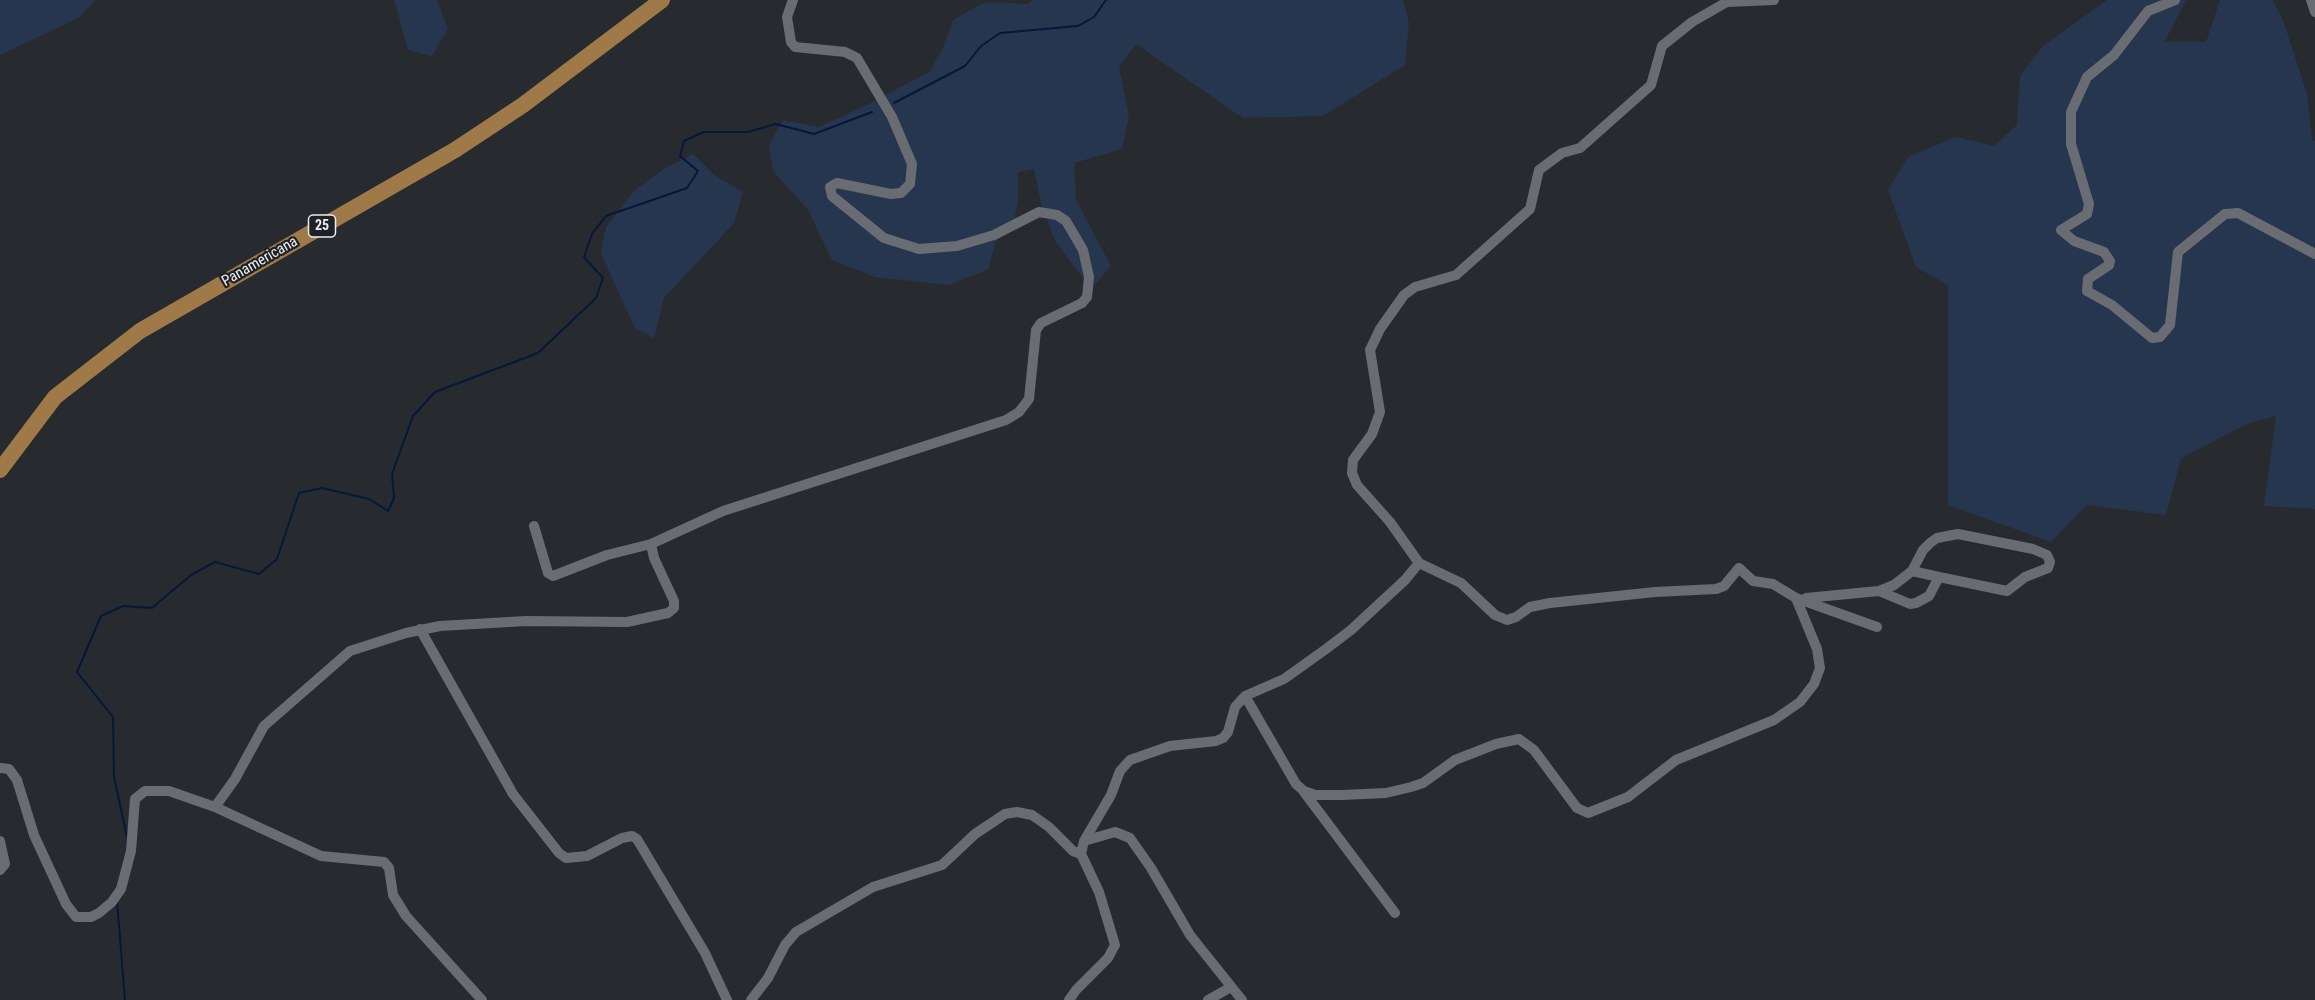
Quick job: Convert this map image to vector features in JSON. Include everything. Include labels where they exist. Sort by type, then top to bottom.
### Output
[{"type":"main road","name":"Panamericana","points":[[0,470],[55,397],[140,331],[455,150],[523,105],[663,0]]},
{"type":"street","points":[[534,526],[550,576],[607,555],[651,544],[723,511],[1006,420],[1019,412],[1029,399],[1036,330],[1041,323],[1082,303],[1087,297],[1089,278],[1083,250],[1066,221],[1058,215],[1039,212],[994,235],[957,246],[919,249],[884,238],[831,196],[830,187],[837,183],[891,194],[901,192],[910,184],[912,164],[892,117],[857,58],[845,52],[795,47],[790,42],[787,17],[792,0]]},
{"type":"street","points":[[1774,0],[1728,2],[1692,22],[1662,46],[1651,85],[1580,148],[1562,153],[1539,170],[1530,209],[1456,275],[1415,287],[1404,295],[1380,329],[1371,350],[1380,412],[1372,434],[1353,460],[1352,473],[1357,485],[1386,517],[1419,562],[1461,583],[1495,615],[1507,620],[1516,617],[1530,607],[1550,603],[1655,592],[1716,589],[1724,586],[1739,568],[1753,581],[1778,586],[1796,598],[1876,627]]},
{"type":"street","points":[[2175,0],[2148,11],[2114,55],[2087,77],[2071,112],[2069,132],[2071,144],[2089,204],[2087,214],[2061,230],[2074,241],[2104,252],[2110,261],[2109,265],[2088,279],[2087,291],[2112,305],[2152,338],[2160,337],[2170,325],[2178,252],[2225,214],[2238,213],[2315,254]]},
{"type":"street","points":[[2311,0],[2315,12]]},
{"type":"street","points":[[1796,598],[1879,591],[1902,580],[1912,570],[1923,550],[1930,543],[1937,538],[1958,534],[2033,549],[2047,555],[2050,562],[2048,568],[2025,577],[2007,591],[1912,570]]},
{"type":"street","points":[[215,807],[235,779],[264,726],[342,656],[363,645],[420,628],[496,622],[619,623],[662,616],[674,608],[674,601],[654,558],[651,544]]},
{"type":"street","points":[[1069,1000],[1108,958],[1115,945],[1099,892],[1081,854],[1084,841],[1111,795],[1125,764],[1137,756],[1170,746],[1216,741],[1223,738],[1228,732],[1235,707],[1245,696],[1284,679],[1351,630],[1405,580],[1419,562]]},
{"type":"street","points":[[1879,591],[1910,604],[1916,603],[1929,596],[1939,577]]},
{"type":"street","points":[[1304,791],[1315,795],[1342,795],[1386,793],[1411,787],[1423,783],[1455,760],[1496,744],[1519,739],[1534,750],[1577,808],[1588,813],[1606,807],[1638,791],[1676,760],[1774,720],[1800,702],[1814,684],[1820,668],[1817,650],[1796,598]]},
{"type":"street","points":[[420,628],[513,794],[560,853],[566,858],[587,856],[622,838],[632,836],[637,839],[705,953],[727,1000]]},
{"type":"street","points":[[1245,696],[1296,784],[1304,791],[1395,913]]},
{"type":"street","points":[[0,768],[9,769],[20,786],[34,835],[71,912],[76,917],[91,917],[112,902],[121,889],[130,861],[134,805],[139,794],[153,789],[169,791],[215,807],[321,856],[339,860],[384,862],[389,868],[393,895],[406,916],[482,1000]]},
{"type":"street","points":[[751,1000],[768,978],[784,945],[796,932],[873,887],[942,865],[975,834],[1005,814],[1017,812],[1032,816],[1049,827],[1072,851],[1081,854]]},
{"type":"street","points":[[1084,841],[1115,832],[1130,838],[1151,868],[1182,924],[1242,1000]]},
{"type":"street","points":[[0,841],[5,864],[0,870]]},
{"type":"street","points":[[1208,1000],[1231,987]]},
{"type":"shaded area","points":[[0,0],[96,0],[78,18],[0,55]]},
{"type":"shaded area","points":[[394,0],[437,0],[448,29],[432,56],[408,50]]},
{"type":"shaded area","points":[[1034,0],[1403,0],[1409,23],[1405,65],[1323,116],[1243,118],[1136,44],[1119,67],[1129,117],[1122,149],[1074,163],[1076,200],[1111,266],[1091,289],[1055,241],[1041,203],[1034,169],[1018,172],[1018,200],[1013,226],[995,242],[989,269],[948,285],[875,277],[832,260],[808,210],[773,171],[769,145],[783,120],[819,127],[863,107],[929,72],[943,48],[953,20],[985,2],[1027,4]]},
{"type":"shaded area","points":[[2107,0],[2186,0],[2165,41],[2206,42],[2220,0],[2273,0],[2284,23],[2307,94],[2312,140],[2315,141],[2315,509],[2264,506],[2276,416],[2247,424],[2181,458],[2166,515],[2087,505],[2051,542],[1948,505],[1948,285],[1916,267],[1888,190],[1908,157],[1956,137],[1994,146],[2017,125],[2020,76],[2043,46]]},
{"type":"shaded area","points":[[693,154],[714,175],[743,192],[734,223],[664,298],[654,338],[635,328],[601,253],[606,227],[635,190],[665,168]]},
{"type":"waterway","points":[[894,103],[965,66],[981,46],[1000,33],[1078,26],[1094,17],[1106,0]]},
{"type":"waterway","points":[[127,837],[114,777],[113,717],[77,672],[101,616],[123,606],[152,608],[191,575],[215,562],[259,574],[277,559],[299,493],[322,488],[369,499],[388,511],[394,498],[392,474],[413,416],[435,392],[538,353],[596,298],[603,278],[584,257],[592,234],[606,216],[687,188],[698,171],[680,156],[684,141],[704,132],[748,132],[776,124],[814,134],[872,112]]},
{"type":"waterway","points":[[117,901],[125,1000]]}]
